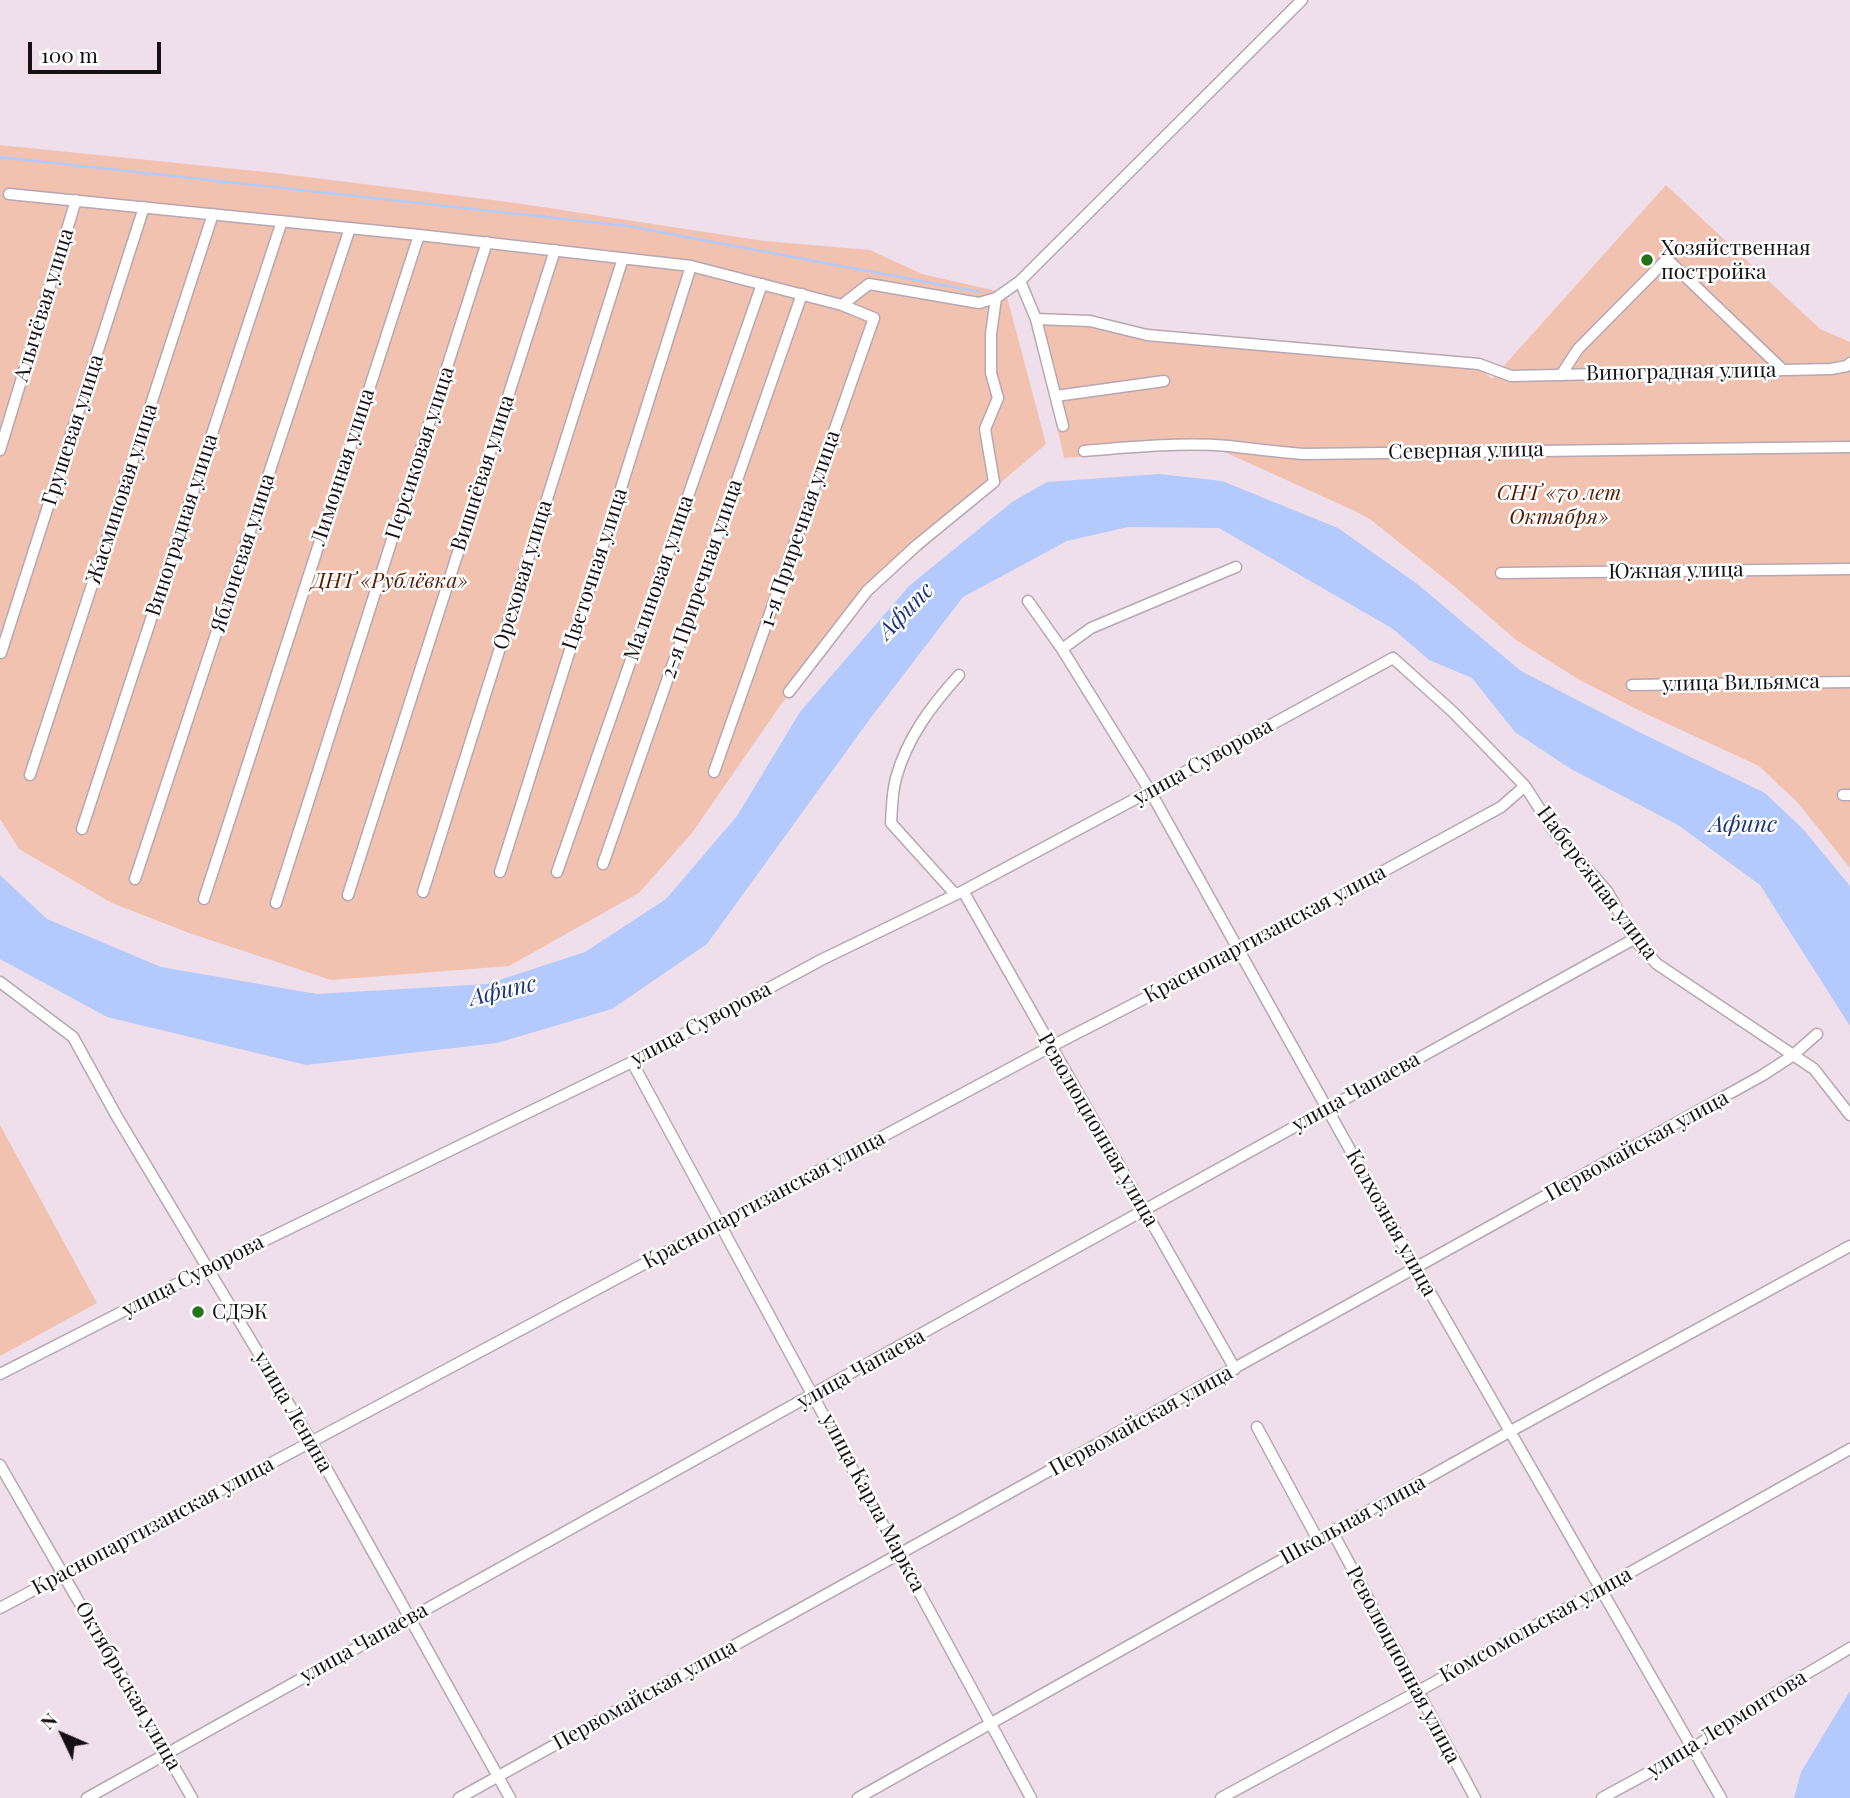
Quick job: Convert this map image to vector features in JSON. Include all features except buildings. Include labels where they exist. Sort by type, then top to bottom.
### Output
[{"type":"street","points":[[9,194],[419,234],[691,266],[842,305],[869,284],[979,303],[996,298],[1020,281],[1302,0]]},
{"type":"street","name":"Алычёвая улица","points":[[0,450],[76,200]]},
{"type":"street","name":"Грушевая улица","points":[[1,653],[144,207]]},
{"type":"street","name":"Жасминовая улица","points":[[30,775],[213,214]]},
{"type":"street","name":"Виноградная улица","points":[[82,829],[282,221]]},
{"type":"street","name":"Яблоневая улица","points":[[135,879],[350,228]]},
{"type":"street","name":"Лимонная улица","points":[[204,899],[419,234]]},
{"type":"street","name":"Персиковая улица","points":[[276,903],[487,242]]},
{"type":"street","name":"Вишнёвая улица","points":[[348,895],[555,250]]},
{"type":"street","name":"Ореховая улица","points":[[423,892],[622,258]]},
{"type":"street","points":[[1561,375],[1578,349],[1667,259],[1783,370]]},
{"type":"street","name":"Цветочная улица","points":[[500,872],[691,266]]},
{"type":"street","points":[[1020,281],[1036,319],[1063,426]]},
{"type":"street","name":"Малиновая улица","points":[[556,872],[762,284]]},
{"type":"street","name":"2-я Приречная улица","points":[[603,864],[802,295]]},
{"type":"street","points":[[789,692],[867,591],[917,545],[994,482],[985,429],[998,398],[991,373],[991,334],[996,298]]},
{"type":"street","name":"1-я Приречная улица","points":[[714,772],[874,318],[842,305]]},
{"type":"street","name":"Виноградная улица","points":[[1036,319],[1090,321],[1147,335],[1479,364],[1511,376],[1830,369],[1849,365]]},
{"type":"street","points":[[1056,396],[1164,381]]},
{"type":"street","name":"Северная улица","points":[[1084,451],[1147,446],[1228,446],[1304,454],[1850,447]]},
{"type":"street","points":[[1062,649],[1091,628],[1236,567]]},
{"type":"street","name":"Южная улица","points":[[1502,573],[1850,569]]},
{"type":"street","name":"Колхозная улица","points":[[1028,601],[1062,649],[1150,791],[1416,1268],[1721,1798]]},
{"type":"street","name":"улица Суворова","points":[[0,1374],[208,1268],[632,1062],[821,960],[959,892],[1150,791],[1392,658]]},
{"type":"street","name":"Набережная улица","points":[[1392,658],[1453,712],[1525,786],[1553,830],[1607,891],[1634,939],[1657,964],[1814,1069],[1850,1115]]},
{"type":"street","name":"Революционная улица","points":[[959,675],[939,697],[909,741],[895,781],[891,823],[959,892],[1235,1369]]},
{"type":"street","name":"улица Вильямса","points":[[1632,685],[1850,682]]},
{"type":"street","name":"Краснопартизанская улица","points":[[0,1608],[1050,1047],[1239,950],[1501,807],[1525,786]]},
{"type":"street","name":"улица Чапаева","points":[[87,1798],[1634,939]]},
{"type":"street","name":"улица Ленина","points":[[0,982],[73,1037],[116,1115],[311,1441],[510,1798]]},
{"type":"street","name":"Первомайская улица","points":[[459,1798],[1763,1075],[1817,1034]]},
{"type":"street","name":"улица Карла Маркса","points":[[632,1062],[1031,1798]]},
{"type":"street","name":"Школьная улица","points":[[858,1798],[1509,1432],[1850,1246]]},
{"type":"street","points":[[1257,1427],[1318,1540]]},
{"type":"street","name":"Комсомольская улица","points":[[1221,1798],[1417,1692],[1850,1449]]},
{"type":"street","name":"Октябрьская улица","points":[[0,1465],[192,1798]]},
{"type":"street","name":"Революционная улица","points":[[1332,1531],[1475,1798]]},
{"type":"street","name":"улица Лермонтова","points":[[1602,1798],[1692,1749],[1786,1686],[1850,1648]]},
{"type":"green space","name":"ДНТ «Рублёвка»","points":[[0,145],[275,173],[516,203],[764,241],[870,250],[922,274],[1006,293],[1046,444],[870,594],[782,703],[692,833],[639,893],[509,966],[331,980],[189,933],[112,903],[19,849],[0,819]]},
{"type":"green space","name":"СНТ «70 лет Октября»","points":[[1666,185],[1820,329],[1850,342],[1850,868],[1798,803],[1759,766],[1578,679],[1516,640],[1455,587],[1371,520],[1357,512],[1218,449],[1064,458],[1031,313],[1090,319],[1169,333],[1471,359],[1492,379]]},
{"type":"green space","points":[[0,1125],[97,1303],[0,1356]]},
{"type":"water","name":"Афипс","points":[[1159,474],[1222,481],[1338,528],[1416,583],[1521,671],[1765,793],[1803,829],[1850,886],[1850,1026],[1760,885],[1678,825],[1571,769],[1515,732],[1472,678],[1429,660],[1393,629],[1219,528],[1128,527],[1067,541],[963,597],[872,716],[707,944],[612,1009],[497,1043],[306,1065],[107,1017],[0,959],[0,875],[47,919],[161,967],[317,994],[487,984],[585,952],[666,899],[737,816],[800,712],[909,586],[1012,502],[1047,482]]},
{"type":"water","points":[[1850,1691],[1850,1798],[1794,1798],[1801,1772]]},
{"type":"waterway","points":[[0,157],[628,226],[980,292]]},
{"type":"place","name":"Хозяйственная постройка","points":[[1647,260]]},
{"type":"place","name":"СДЭК","points":[[198,1312]]}]
